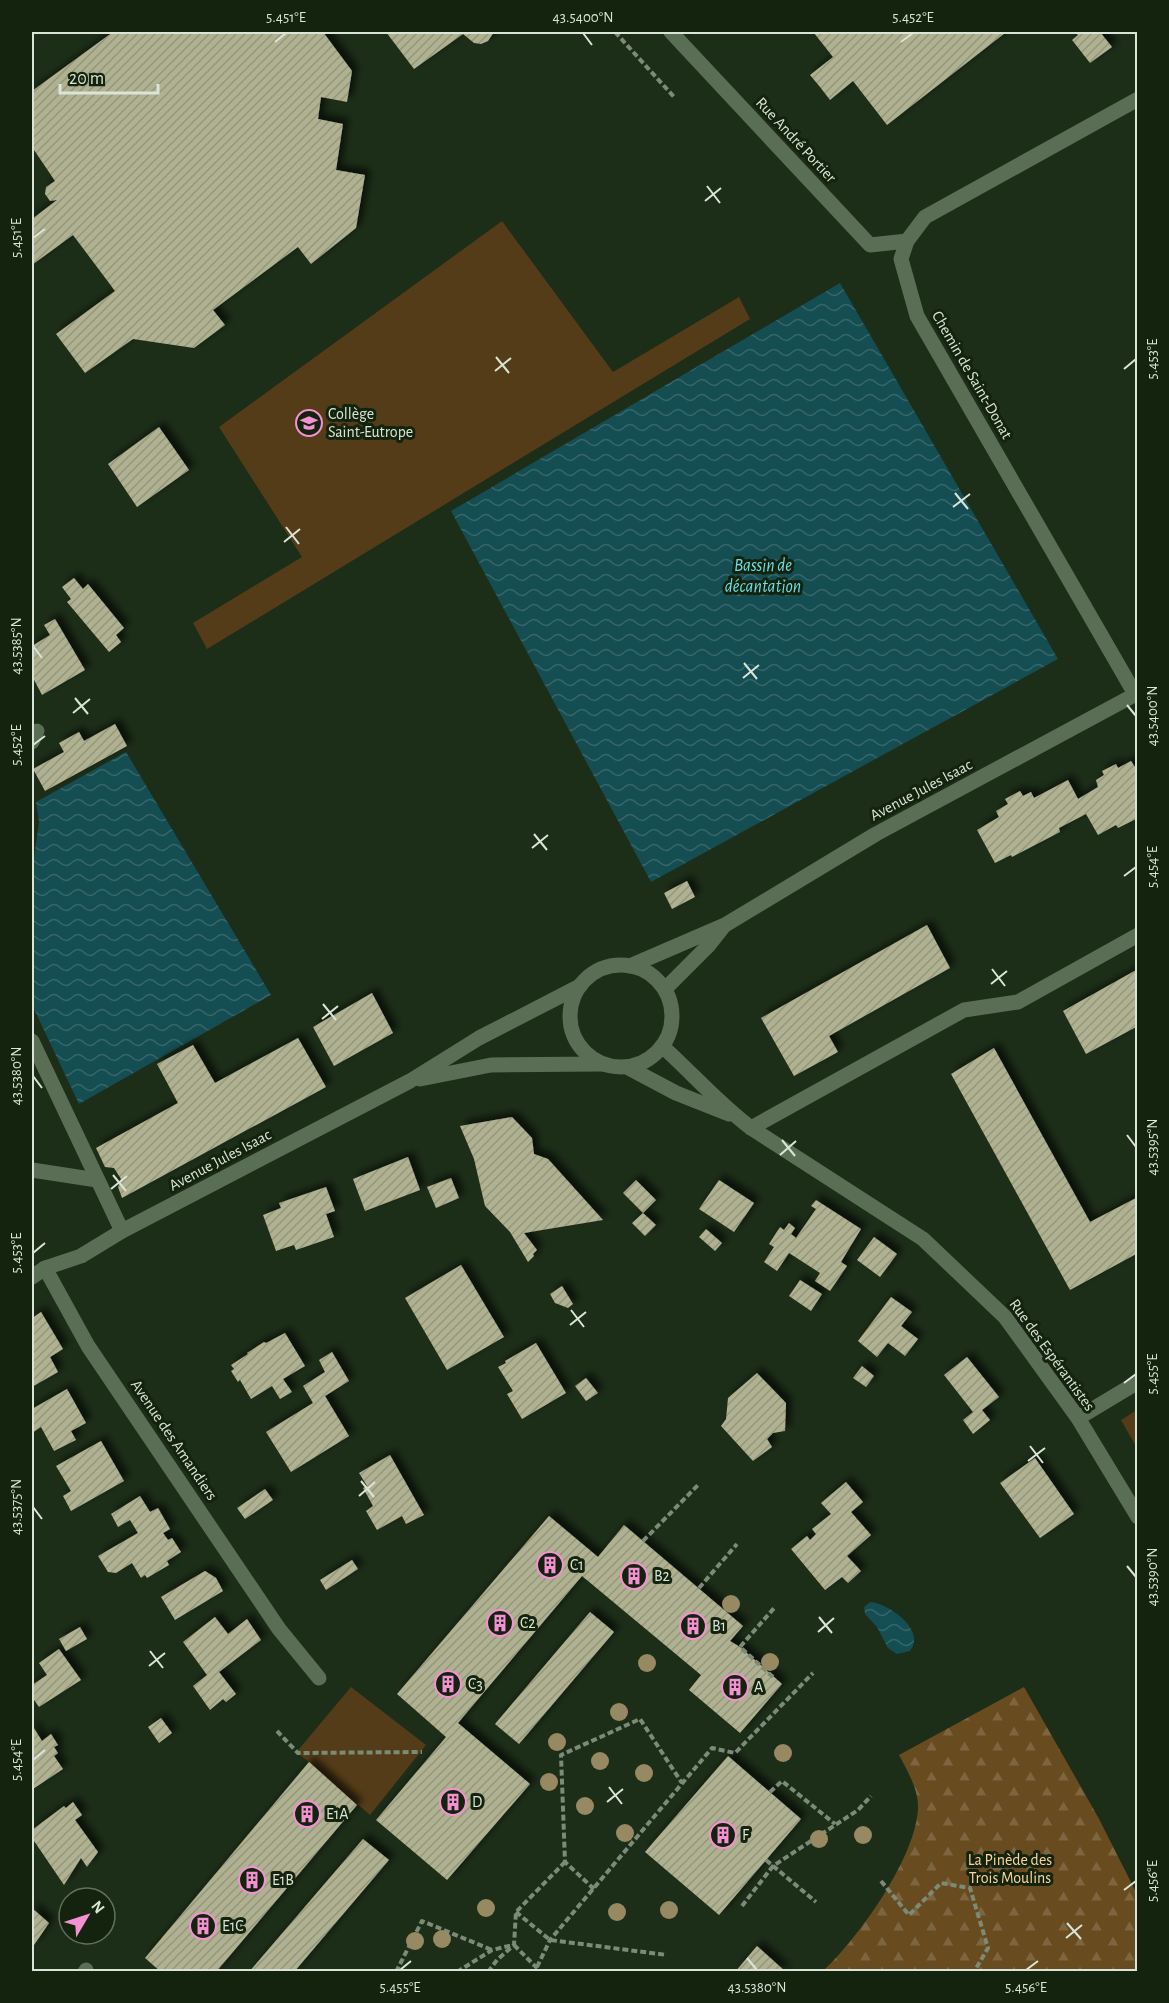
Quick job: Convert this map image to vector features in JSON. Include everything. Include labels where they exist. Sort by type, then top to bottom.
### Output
[{"type":"street","name":"Rue André Portier","points":[[671,32],[870,245],[907,241]]},
{"type":"street","points":[[907,241],[925,217],[1137,99]]},
{"type":"street","name":"Chemin de Saint-Donat","points":[[907,241],[901,259],[917,316],[1136,693]]},
{"type":"street","name":"Avenue Jules Isaac","points":[[630,966],[725,925],[876,834],[1136,693]]},
{"type":"street","name":"Avenue Jules Isaac","points":[[665,989],[708,946],[725,925]]},
{"type":"street","points":[[751,1128],[964,1010],[1018,1002],[1137,935]]},
{"type":"street","points":[[616,965],[630,966],[644,970],[656,978],[665,989],[671,1003],[670,1033],[663,1046],[641,1064],[627,1067],[602,1064],[580,1046],[573,1032],[570,1016],[572,1000],[580,986],[590,976],[616,965]]},
{"type":"street","name":"Avenue Jules Isaac","points":[[32,1277],[38,1266],[81,1256],[122,1231],[410,1081],[479,1038],[580,986]]},
{"type":"street","points":[[32,1041],[122,1231]]},
{"type":"street","name":"Rue des Espérantistes","points":[[663,1046],[696,1076],[734,1116],[923,1239],[1005,1317],[1078,1418],[1137,1517]]},
{"type":"street","name":"Avenue Jules Isaac","points":[[410,1081],[491,1065],[602,1064]]},
{"type":"street","name":"Rue des Espérantistes","points":[[627,1067],[676,1093],[734,1116]]},
{"type":"street","points":[[32,1170],[96,1180]]},
{"type":"street","name":"Avenue des Amandiers","points":[[38,1266],[88,1346],[279,1629],[319,1678]]},
{"type":"street","points":[[1078,1418],[1137,1382]]},
{"type":"path","points":[[615,32],[675,98]]},
{"type":"path","points":[[643,1541],[698,1485]]},
{"type":"path","points":[[699,1588],[737,1544]]},
{"type":"path","points":[[773,1677],[740,1647],[774,1607]]},
{"type":"path","points":[[537,1967],[550,1940],[712,1748],[735,1753],[813,1674]]},
{"type":"path","points":[[594,1889],[565,1862],[561,1755],[640,1719],[682,1783]]},
{"type":"path","points":[[277,1731],[298,1753],[422,1752]]},
{"type":"path","points":[[770,1792],[782,1781],[835,1824]]},
{"type":"path","points":[[742,1906],[773,1866],[858,1810],[871,1796]]},
{"type":"path","points":[[766,1860],[816,1902]]},
{"type":"path","points":[[488,1971],[514,1945],[516,1912],[565,1862]]},
{"type":"path","points":[[881,1881],[909,1915],[941,1883],[970,1888],[988,1948],[974,1971]]},
{"type":"path","points":[[516,1912],[550,1940],[668,1954]]},
{"type":"path","points":[[396,1971],[422,1921],[492,1950]]},
{"type":"path","points":[[457,1971],[492,1950],[514,1945]]},
{"type":"path","points":[[514,1945],[542,1971]]},
{"type":"shaded area","points":[[502,221],[613,372],[739,297],[750,319],[207,649],[193,623],[302,557],[219,427]]},
{"type":"shaded area","points":[[1137,1410],[1137,1448],[1121,1420]]},
{"type":"shaded area","points":[[351,1687],[426,1745],[370,1815],[298,1753]]},
{"type":"green space","name":"La Pinède des Trois Moulins","points":[[1024,1687],[1098,1817],[1137,1894],[1136,1971],[823,1971],[853,1939],[884,1895],[908,1848],[915,1826],[918,1800],[912,1780],[899,1755]]},
{"type":"water","name":"Bassin de décantation","points":[[840,283],[1058,659],[651,882],[451,511]]},
{"type":"water","points":[[126,752],[271,995],[79,1104],[32,1005],[32,872],[39,822],[36,802]]},
{"type":"water","points":[[870,1602],[887,1607],[904,1619],[914,1635],[914,1643],[910,1651],[897,1654],[888,1648],[877,1627],[865,1614],[864,1607]]},
{"type":"building","points":[[113,32],[323,32],[352,71],[347,102],[321,97],[318,119],[343,124],[336,170],[365,175],[356,228],[311,264],[298,247],[213,310],[225,325],[194,348],[133,339],[85,373],[56,334],[115,291],[73,235],[32,265],[32,219],[57,200],[50,201],[45,194],[46,187],[55,181],[32,147],[32,91]]},
{"type":"building","points":[[386,32],[494,32],[488,41],[481,44],[474,43],[463,34],[414,69]]},
{"type":"building","points":[[1075,32],[1100,32],[1112,47],[1090,63],[1072,40],[1078,35]]},
{"type":"building","points":[[814,33],[1005,33],[887,125],[853,81],[830,100],[810,75],[833,57]]},
{"type":"building","points":[[159,427],[189,470],[137,507],[108,464]]},
{"type":"building","points":[[74,578],[83,589],[88,584],[124,628],[116,635],[121,642],[109,652],[67,602],[71,599],[62,587]]},
{"type":"building","points":[[55,619],[85,670],[42,695],[32,676],[32,646],[50,635],[44,625]]},
{"type":"building","points":[[115,724],[127,746],[45,791],[33,769],[64,752],[59,743],[79,732],[84,741]]},
{"type":"building","points":[[1131,761],[1135,767],[1138,766],[1138,818],[1118,828],[1116,825],[1098,835],[1086,814],[1059,828],[1060,832],[1012,857],[1011,855],[995,863],[977,830],[999,817],[996,811],[1008,804],[1005,799],[1020,791],[1023,796],[1031,792],[1034,798],[1068,780],[1078,799],[1098,787],[1096,780],[1104,775],[1102,771],[1116,764],[1118,768]]},
{"type":"building","points":[[687,881],[695,897],[672,909],[664,893]]},
{"type":"building","points":[[927,925],[950,968],[829,1036],[838,1052],[794,1076],[761,1018]]},
{"type":"building","points":[[1138,969],[1138,1026],[1086,1054],[1063,1011]]},
{"type":"building","points":[[372,993],[393,1033],[334,1066],[313,1027]]},
{"type":"building","points":[[298,1038],[326,1087],[122,1198],[118,1187],[121,1179],[114,1168],[105,1167],[96,1148],[178,1103],[157,1064],[193,1045],[215,1083]]},
{"type":"building","points":[[994,1048],[1090,1222],[1138,1197],[1138,1253],[1070,1290],[951,1074]]},
{"type":"building","points":[[512,1117],[532,1138],[534,1154],[548,1159],[603,1220],[524,1233],[537,1250],[528,1262],[510,1232],[485,1206],[474,1159],[460,1126]]},
{"type":"building","points":[[408,1157],[420,1190],[365,1211],[353,1179]]},
{"type":"building","points":[[451,1178],[459,1198],[436,1208],[427,1187]]},
{"type":"building","points":[[636,1180],[656,1200],[643,1213],[623,1193]]},
{"type":"building","points":[[719,1180],[754,1203],[734,1232],[699,1209]]},
{"type":"building","points":[[326,1187],[335,1211],[326,1214],[334,1237],[296,1250],[294,1245],[276,1251],[263,1215],[281,1208],[279,1203]]},
{"type":"building","points":[[816,1200],[861,1229],[841,1262],[847,1266],[830,1291],[815,1281],[820,1273],[789,1253],[777,1271],[764,1262],[774,1247],[769,1244],[780,1227],[784,1230],[789,1223],[795,1228],[791,1234],[796,1238],[816,1209],[811,1206]]},
{"type":"building","points":[[643,1213],[656,1225],[645,1236],[632,1223]]},
{"type":"building","points":[[706,1229],[722,1243],[715,1251],[699,1237]]},
{"type":"building","points":[[874,1237],[897,1254],[880,1277],[857,1260]]},
{"type":"building","points":[[461,1265],[504,1337],[447,1370],[405,1298]]},
{"type":"building","points":[[800,1280],[822,1294],[811,1311],[789,1296]]},
{"type":"building","points":[[562,1286],[573,1304],[568,1308],[555,1303],[550,1294]]},
{"type":"building","points":[[891,1297],[912,1312],[901,1326],[918,1339],[905,1356],[888,1343],[877,1357],[858,1341]]},
{"type":"building","points":[[41,1312],[63,1349],[50,1357],[58,1372],[32,1387],[32,1318]]},
{"type":"building","points":[[285,1333],[305,1366],[283,1379],[292,1392],[280,1399],[272,1386],[251,1399],[240,1380],[238,1382],[231,1371],[234,1369],[231,1365],[264,1342]]},
{"type":"building","points":[[536,1343],[566,1393],[522,1419],[507,1394],[513,1391],[498,1367]]},
{"type":"building","points":[[332,1352],[349,1381],[325,1396],[349,1436],[291,1472],[266,1432],[313,1403],[303,1386],[325,1372],[319,1360]]},
{"type":"building","points":[[967,1357],[999,1397],[982,1410],[990,1420],[973,1434],[963,1420],[973,1412],[944,1375]]},
{"type":"building","points":[[862,1366],[874,1376],[866,1387],[853,1378]]},
{"type":"building","points":[[757,1373],[786,1403],[785,1431],[773,1433],[767,1439],[772,1447],[753,1461],[721,1426],[726,1419],[728,1398]]},
{"type":"building","points":[[586,1378],[598,1393],[586,1401],[575,1386]]},
{"type":"building","points":[[67,1389],[86,1423],[71,1431],[76,1440],[54,1451],[41,1427],[32,1433],[32,1409]]},
{"type":"building","points":[[101,1441],[124,1481],[71,1511],[63,1496],[71,1491],[56,1466]]},
{"type":"building","points":[[390,1455],[424,1515],[406,1524],[402,1516],[377,1530],[366,1511],[373,1506],[363,1488],[367,1486],[359,1473]]},
{"type":"building","points":[[1035,1458],[1074,1514],[1040,1538],[1000,1483]]},
{"type":"building","points":[[846,1482],[863,1502],[851,1512],[871,1535],[847,1556],[861,1571],[848,1583],[842,1577],[825,1590],[791,1549],[807,1536],[810,1540],[816,1534],[812,1529],[831,1514],[821,1503]]},
{"type":"building","points":[[265,1489],[273,1500],[245,1519],[237,1508]]},
{"type":"building","points":[[140,1496],[150,1512],[158,1508],[170,1529],[163,1533],[168,1540],[172,1538],[181,1552],[167,1561],[169,1565],[147,1578],[145,1575],[141,1578],[132,1563],[116,1573],[108,1572],[98,1556],[138,1533],[130,1520],[118,1527],[111,1514]]},
{"type":"building","points":[[549,1516],[598,1557],[624,1525],[743,1626],[730,1641],[782,1684],[740,1733],[689,1690],[701,1675],[582,1576],[458,1723],[530,1784],[447,1880],[376,1820],[446,1737],[397,1694]]},
{"type":"building","points":[[352,1560],[358,1569],[326,1590],[320,1580]]},
{"type":"building","points":[[205,1571],[216,1578],[223,1591],[175,1620],[161,1597]]},
{"type":"building","points":[[590,1612],[614,1632],[519,1744],[495,1724]]},
{"type":"building","points":[[215,1617],[228,1634],[247,1619],[261,1640],[219,1672],[236,1694],[226,1702],[223,1699],[210,1710],[193,1686],[207,1675],[183,1642]]},
{"type":"building","points":[[80,1627],[87,1639],[66,1651],[59,1639]]},
{"type":"building","points":[[59,1649],[81,1680],[39,1707],[32,1697],[32,1685],[47,1675],[39,1663]]},
{"type":"building","points":[[161,1718],[172,1733],[159,1743],[148,1727]]},
{"type":"building","points":[[32,1725],[42,1741],[51,1734],[58,1745],[54,1747],[58,1753],[54,1756],[63,1769],[33,1789],[32,1786]]},
{"type":"building","name":"F","points":[[728,1756],[801,1819],[719,1915],[645,1852]]},
{"type":"building","points":[[309,1762],[357,1805],[216,1972],[161,1972],[145,1958]]},
{"type":"building","points":[[73,1802],[82,1815],[75,1820],[98,1852],[87,1867],[81,1858],[64,1885],[32,1838],[32,1830]]},
{"type":"building","points":[[363,1839],[389,1860],[294,1972],[249,1972]]},
{"type":"building","points":[[32,1908],[49,1923],[32,1948]]},
{"type":"building","points":[[757,1946],[786,1972],[735,1972]]},
{"type":"place","name":"Collège Saint-Eutrope","points":[[309,423]]},
{"type":"place","name":"C1","points":[[550,1565]]},
{"type":"place","name":"B2","points":[[634,1576]]},
{"type":"place","name":"C2","points":[[500,1623]]},
{"type":"place","name":"B1","points":[[693,1626]]},
{"type":"place","name":"C3","points":[[448,1684]]},
{"type":"place","name":"A","points":[[735,1687]]},
{"type":"place","name":"D","points":[[453,1802]]},
{"type":"place","name":"E1A","points":[[307,1814]]},
{"type":"place","name":"F","points":[[723,1835]]},
{"type":"place","name":"E1B","points":[[252,1880]]},
{"type":"place","name":"E1C","points":[[203,1926]]}]
